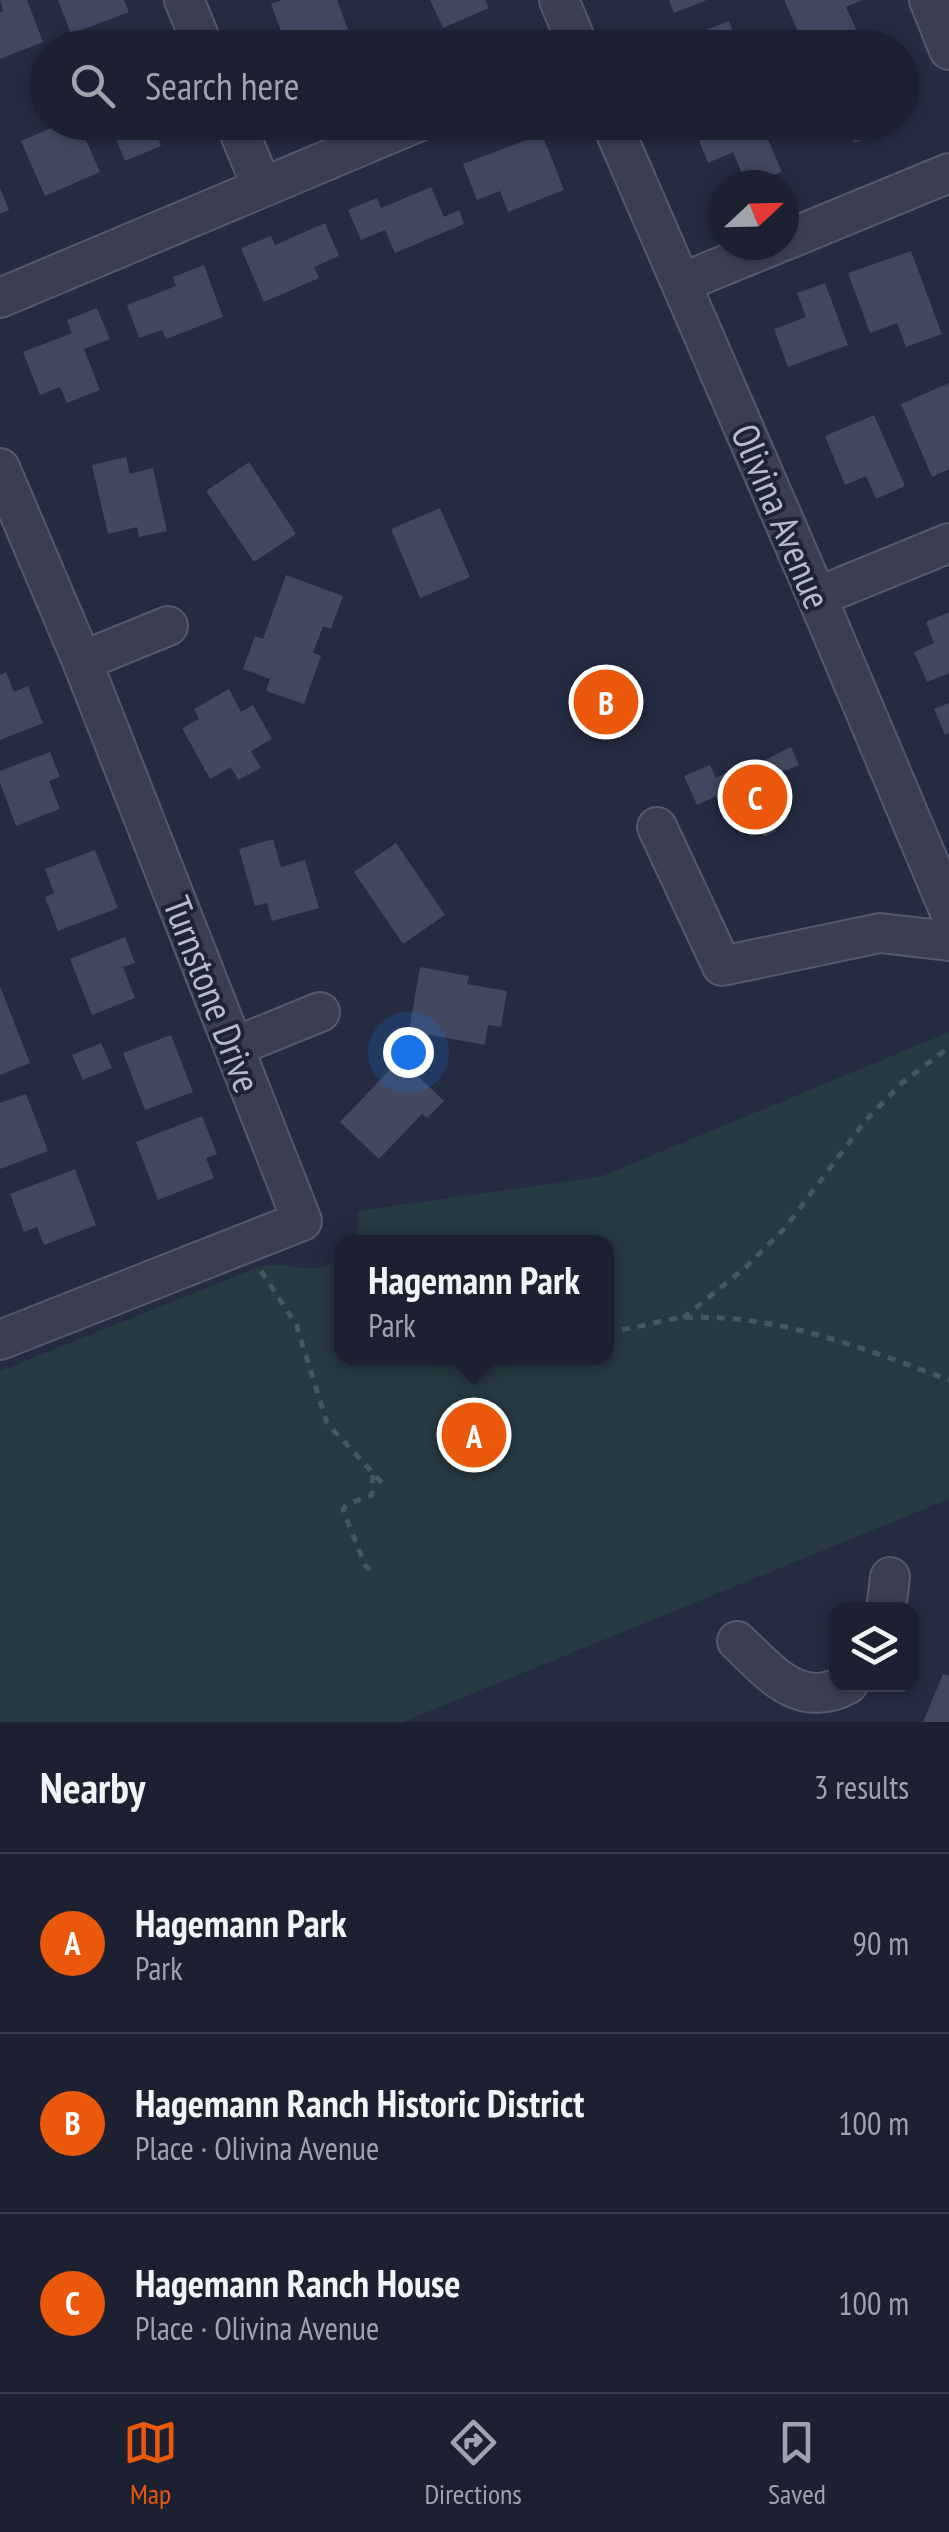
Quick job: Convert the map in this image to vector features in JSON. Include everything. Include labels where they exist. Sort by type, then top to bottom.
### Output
[{"type":"street","points":[[184,0],[196,30]]},
{"type":"street","points":[[559,0],[572,30]]},
{"type":"street","points":[[929,0],[949,50]]},
{"type":"street","points":[[242,140],[262,187]]},
{"type":"street","points":[[0,298],[375,140]]},
{"type":"street","name":"Olivina Avenue","points":[[619,140],[949,910]]},
{"type":"street","points":[[799,235],[949,173]]},
{"type":"street","points":[[681,284],[738,260]]},
{"type":"street","name":"Turnstone Drive","points":[[0,468],[82,661],[302,1221],[0,1340]]},
{"type":"street","points":[[818,597],[949,542]]},
{"type":"street","points":[[82,661],[168,626]]},
{"type":"street","points":[[657,827],[722,966],[880,933],[949,941]]},
{"type":"street","points":[[234,1047],[320,1012]]},
{"type":"street","points":[[736,1640],[786,1687],[807,1693],[829,1690]]},
{"type":"path","points":[[683,1318],[746,1267],[785,1228],[866,1120],[902,1084],[949,1048]]},
{"type":"path","points":[[260,1270],[296,1324],[327,1423],[384,1485]]},
{"type":"path","points":[[614,1329],[683,1318],[749,1323],[832,1339],[949,1380]]},
{"type":"path","points":[[370,1570],[343,1510],[346,1505],[372,1495],[373,1472]]},
{"type":"shaded area","points":[[949,1032],[949,1499],[403,1722],[0,1722],[0,1371],[256,1268],[318,1268],[334,1262],[334,1365],[614,1365],[614,1235],[355,1235],[357,1211],[600,1177]]},
{"type":"building","points":[[0,0],[27,0],[38,30],[30,30],[30,47],[0,59],[0,12]]},
{"type":"building","points":[[58,0],[124,0],[129,12],[82,30],[69,30]]},
{"type":"building","points":[[282,0],[337,0],[348,30],[280,30],[271,4]]},
{"type":"building","points":[[430,0],[485,0],[489,8],[443,28]]},
{"type":"building","points":[[669,0],[707,0],[674,13]]},
{"type":"building","points":[[784,0],[862,0],[846,7],[856,30],[797,30]]},
{"type":"building","points":[[729,21],[732,30],[706,30]]},
{"type":"building","points":[[30,137],[86,140],[100,172],[45,196],[21,141]]},
{"type":"building","points":[[116,140],[159,140],[161,146],[125,161]]},
{"type":"building","points":[[526,140],[544,140],[564,190],[508,212],[500,191],[477,200],[463,164]]},
{"type":"building","points":[[699,140],[768,140],[781,170],[741,170],[733,152],[708,163]]},
{"type":"building","points":[[431,187],[444,217],[459,210],[464,224],[395,253],[385,230],[361,240],[348,210],[377,198],[381,208]]},
{"type":"building","points":[[0,188],[9,210],[0,214]]},
{"type":"building","points":[[325,223],[339,256],[314,267],[319,278],[264,302],[241,248],[271,236],[275,245]]},
{"type":"building","points":[[911,251],[942,334],[906,347],[897,323],[870,333],[848,273]]},
{"type":"building","points":[[204,265],[223,317],[166,339],[162,330],[139,338],[127,305],[176,286],[173,277]]},
{"type":"building","points":[[825,283],[848,345],[788,367],[774,329],[806,317],[797,293]]},
{"type":"building","points":[[97,308],[110,339],[84,349],[100,390],[67,403],[60,387],[40,395],[23,352],[72,333],[67,320]]},
{"type":"building","points":[[949,383],[949,469],[932,477],[901,404]]},
{"type":"building","points":[[874,415],[905,486],[876,499],[866,476],[845,485],[825,436]]},
{"type":"building","points":[[126,457],[130,474],[153,468],[167,531],[139,537],[137,527],[108,534],[92,465]]},
{"type":"building","points":[[249,462],[296,534],[254,562],[206,491]]},
{"type":"building","points":[[440,508],[470,577],[420,598],[391,529]]},
{"type":"building","points":[[286,575],[343,596],[331,629],[323,626],[313,653],[321,656],[304,704],[266,691],[270,679],[243,669],[255,636],[263,639]]},
{"type":"building","points":[[949,612],[949,673],[927,682],[914,652],[934,643],[926,622]]},
{"type":"building","points":[[6,672],[14,692],[28,686],[43,723],[0,740],[0,675]]},
{"type":"building","points":[[229,689],[241,712],[253,705],[272,739],[251,751],[261,768],[238,780],[231,767],[210,779],[182,728],[199,719],[194,709]]},
{"type":"building","points":[[949,703],[949,733],[945,735],[934,709]]},
{"type":"building","points":[[791,747],[799,765],[762,780],[784,820],[773,825],[776,831],[764,837],[761,831],[750,837],[732,789],[697,805],[684,776],[710,765],[716,778]]},
{"type":"building","points":[[50,752],[60,777],[49,781],[60,809],[16,826],[0,783],[0,771]]},
{"type":"building","points":[[273,839],[281,867],[305,860],[319,908],[272,921],[267,903],[255,906],[239,849]]},
{"type":"building","points":[[396,843],[445,915],[403,944],[354,872]]},
{"type":"building","points":[[95,850],[118,908],[58,931],[45,897],[54,893],[45,869]]},
{"type":"building","points":[[125,937],[135,963],[123,967],[135,998],[92,1015],[70,959]]},
{"type":"building","points":[[420,967],[469,976],[467,984],[507,991],[501,1027],[488,1025],[485,1045],[409,1031]]},
{"type":"building","points":[[0,986],[30,1063],[0,1075]]},
{"type":"building","points":[[171,1035],[193,1092],[145,1110],[123,1053]]},
{"type":"building","points":[[101,1043],[112,1068],[83,1080],[72,1055]]},
{"type":"building","points":[[400,1059],[444,1101],[427,1118],[422,1114],[379,1159],[340,1122]]},
{"type":"building","points":[[26,1094],[48,1151],[0,1169],[0,1103]]},
{"type":"building","points":[[202,1116],[217,1154],[206,1158],[214,1178],[158,1200],[136,1142]]},
{"type":"building","points":[[75,1169],[96,1225],[44,1245],[37,1227],[24,1232],[10,1194]]},
{"type":"building","points":[[943,1674],[949,1676],[949,1722],[923,1722]]},
{"type":"place","name":"Hagemann Ranch Historic District","points":[[606,702]]},
{"type":"place","name":"Hagemann Ranch House","points":[[755,797]]},
{"type":"place","name":"Hagemann Park","points":[[474,1435]]}]
